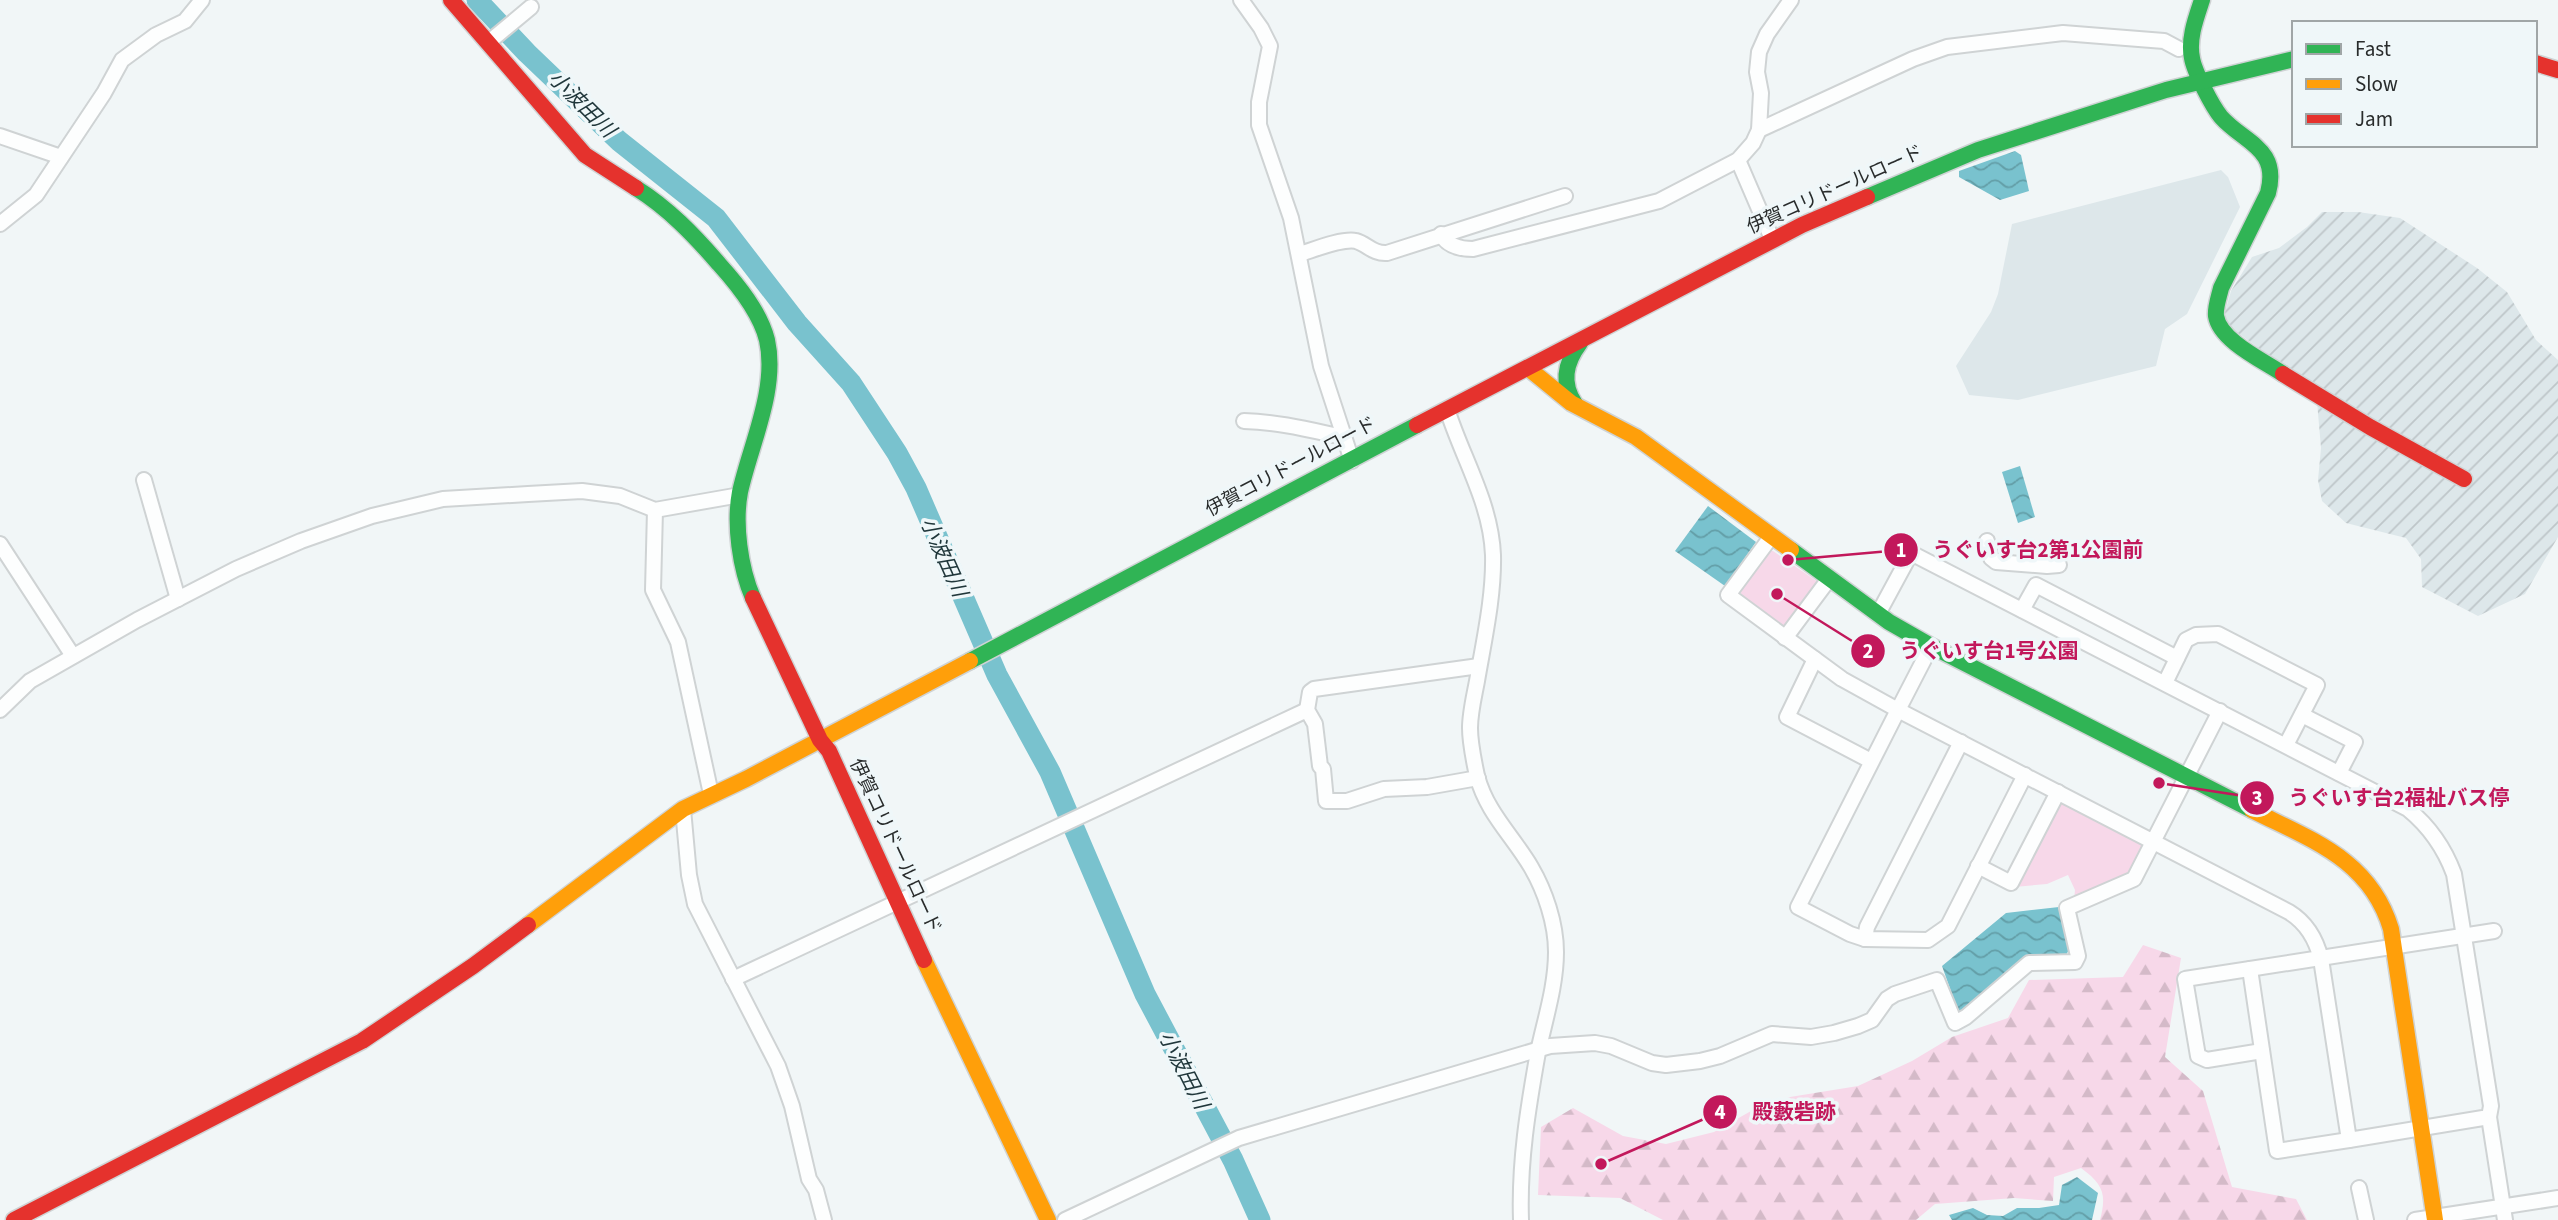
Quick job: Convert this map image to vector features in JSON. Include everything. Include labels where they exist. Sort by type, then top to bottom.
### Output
[{"type":"street","points":[[0,224],[36,195],[104,93],[122,60],[156,35],[185,21],[202,0]]},
{"type":"street","points":[[14,1220],[362,1041],[472,966],[683,809],[820,740],[751,594],[744,571],[740,495],[751,463],[767,366],[767,341],[757,314],[687,229],[659,203],[606,172],[585,155],[493,40],[451,0]]},
{"type":"street","points":[[1241,0],[1261,27],[1270,46],[1258,115],[1291,218],[1321,366],[1352,461]]},
{"type":"street","points":[[1441,234],[1444,240],[1453,246],[1474,249],[1659,201],[1738,160],[1753,143],[1759,130],[1759,52],[1767,34],[1791,0]]},
{"type":"street","points":[[2202,0],[2193,36],[2191,60],[2220,116],[2262,151],[2272,175],[2268,193],[2219,292],[2217,318],[2225,334],[2357,419],[2464,479]]},
{"type":"street","points":[[493,40],[531,7]]},
{"type":"street","points":[[1759,130],[1913,59],[1947,47],[2063,33],[2164,41],[2179,49]]},
{"type":"street","name":"伊賀コリドールロード","points":[[1048,1220],[897,903],[829,751],[820,740],[1772,239],[1978,150],[2166,90],[2292,60]]},
{"type":"street","points":[[2537,64],[2558,70]]},
{"type":"street","points":[[0,136],[61,157]]},
{"type":"street","points":[[1738,160],[1772,239]]},
{"type":"street","points":[[1300,254],[1357,241],[1375,252],[1387,253],[1565,195]]},
{"type":"street","points":[[1579,408],[1570,397],[1565,370],[1570,355],[1583,340]]},
{"type":"street","points":[[1528,368],[1579,408],[1636,437],[1878,614],[1931,646],[2349,862],[2369,882],[2385,910],[2435,1218]]},
{"type":"street","points":[[1447,409],[1482,499],[1490,531],[1492,570],[1470,731],[1478,778],[1499,824],[1531,866],[1541,888],[1553,926],[1556,954],[1554,981],[1524,1132],[1520,1182],[1521,1220]]},
{"type":"street","points":[[1244,421],[1291,424],[1302,429],[1343,437]]},
{"type":"street","points":[[144,480],[178,599]]},
{"type":"street","points":[[0,710],[30,681],[178,599],[236,569],[301,541],[372,516],[443,499],[582,491],[620,496],[655,510],[740,495]]},
{"type":"street","points":[[655,510],[653,590],[678,642],[711,794]]},
{"type":"street","points":[[1771,537],[1728,596],[1785,638],[1868,695],[2296,916],[2310,933],[2320,959],[2349,1140]]},
{"type":"street","points":[[1986,541],[1991,558],[1996,562],[2053,566],[2036,585],[2022,610]]},
{"type":"street","points":[[0,544],[73,656]]},
{"type":"street","points":[[1878,614],[1911,553],[2408,809],[2435,836],[2445,851],[2454,874],[2491,1106],[2488,1117],[2504,1213]]},
{"type":"street","points":[[1785,638],[1829,579]]},
{"type":"street","points":[[2036,585],[2177,658]]},
{"type":"street","points":[[2165,683],[2186,640],[2196,635],[2218,634],[2317,685],[2286,745]]},
{"type":"street","points":[[1931,646],[1798,907],[1865,939],[1928,940],[1948,926],[2025,775]]},
{"type":"street","points":[[1815,659],[1787,717],[1871,761]]},
{"type":"street","points":[[1478,778],[1427,787],[1384,789],[1347,801],[1326,801],[1324,769],[1320,766],[1315,724],[1307,710],[1310,692],[1314,689],[1479,666]]},
{"type":"street","points":[[733,979],[1307,710]]},
{"type":"street","points":[[1065,1220],[1239,1138],[1550,1046],[1595,1043],[1611,1046],[1659,1065],[1700,1061],[1720,1056],[1772,1034],[1811,1037],[1858,1026],[1872,1020],[1886,999],[1937,980],[1955,1023],[1966,1017],[2029,963],[2075,962],[2078,956],[2067,908],[2134,879],[2220,711]]},
{"type":"street","points":[[2302,715],[2355,742],[2339,773]]},
{"type":"street","points":[[1865,939],[1867,926],[1961,742]]},
{"type":"street","points":[[1978,866],[2011,883],[2058,792]]},
{"type":"street","points":[[683,809],[689,875],[695,904],[758,1024],[783,1079],[809,1179],[816,1190],[824,1220]]},
{"type":"street","points":[[2262,1051],[2202,1059],[2196,1052],[2185,979],[2494,931]]},
{"type":"street","points":[[2250,969],[2277,1151],[2488,1117]]},
{"type":"street","points":[[2360,1188],[2366,1220]]},
{"type":"street","points":[[2415,1220],[2504,1213],[2558,1198]]},
{"type":"shaded area","points":[[2221,170],[2228,177],[2240,207],[2187,314],[2165,329],[2156,366],[2018,400],[1969,395],[1956,366],[1991,312],[1998,294],[2012,224]]},
{"type":"shaded area","points":[[2322,212],[2358,212],[2400,218],[2477,268],[2507,292],[2536,340],[2558,360],[2558,537],[2525,594],[2478,616],[2422,587],[2421,559],[2406,538],[2346,523],[2322,501],[2318,480],[2321,448],[2316,390],[2227,325],[2225,312],[2231,291],[2252,257],[2279,248]]},
{"type":"green space","points":[[1767,551],[1773,551],[1818,582],[1788,628],[1782,628],[1742,598],[1740,589]]},
{"type":"green space","points":[[2064,802],[2140,840],[2144,849],[2131,875],[2074,900],[2075,890],[2068,875],[2047,884],[2014,887],[2056,804]]},
{"type":"green space","points":[[2143,945],[2181,958],[2165,1057],[2203,1091],[2232,1187],[2296,1199],[2307,1220],[2100,1220],[2103,1203],[2101,1190],[2094,1179],[2081,1168],[2054,1177],[2053,1201],[2014,1198],[1935,1204],[1916,1220],[1663,1220],[1620,1198],[1538,1195],[1541,1127],[1573,1108],[1623,1136],[1666,1144],[1714,1132],[1751,1111],[1790,1097],[1858,1086],[1912,1061],[1952,1037],[2008,1018],[2029,980],[2123,977]]},
{"type":"water","points":[[2015,151],[2021,155],[2029,191],[2000,200],[1959,177],[1959,171]]},
{"type":"water","points":[[2020,466],[2035,517],[2018,523],[2002,472]]},
{"type":"water","points":[[1708,506],[1756,542],[1725,586],[1675,551]]},
{"type":"water","points":[[2059,907],[2070,948],[2066,955],[2027,958],[1964,1011],[1958,1011],[1942,966],[2006,913]]},
{"type":"water","points":[[2077,1177],[2098,1193],[2092,1220],[1952,1220],[1949,1215],[1973,1208],[1987,1215],[2003,1216],[2017,1208],[2059,1205],[2062,1185]]},
{"type":"waterway","name":"小波田川","points":[[477,0],[527,53],[619,141],[716,218],[797,323],[851,383],[897,453],[916,488],[997,675],[1050,772],[1145,994],[1233,1160],[1260,1220]]},
{"type":"traffic: fast","points":[[2202,0],[2191,43],[2196,71],[2221,117],[2264,156],[2269,166],[2270,178],[2268,193],[2221,288],[2216,316],[2225,334],[2234,342],[2283,374]]},
{"type":"traffic: fast","points":[[1867,197],[1978,150],[2166,90],[2292,59]]},
{"type":"traffic: fast","points":[[636,188],[680,223],[726,272],[754,309],[767,340],[769,378],[766,397],[738,505],[739,546],[753,598]]},
{"type":"traffic: fast","points":[[1575,404],[1566,381],[1568,366],[1580,343]]},
{"type":"traffic: fast","points":[[970,661],[1417,425]]},
{"type":"traffic: fast","points":[[1791,550],[1889,622],[1931,646],[2252,810]]},
{"type":"traffic: slow","points":[[1528,368],[1571,403],[1636,437],[1791,550]]},
{"type":"traffic: slow","points":[[528,925],[683,809],[746,779],[970,661]]},
{"type":"traffic: slow","points":[[2252,810],[2336,855],[2369,885],[2381,905],[2391,929],[2435,1220]]},
{"type":"traffic: slow","points":[[924,960],[1048,1220]]},
{"type":"traffic: jam","points":[[451,0],[585,155],[636,188]]},
{"type":"traffic: jam","points":[[2537,64],[2558,70]]},
{"type":"traffic: jam","points":[[1417,425],[1802,225],[1867,197]]},
{"type":"traffic: jam","points":[[2283,374],[2370,427],[2464,479]]},
{"type":"traffic: jam","points":[[753,598],[820,740],[829,751],[924,960]]},
{"type":"traffic: jam","points":[[14,1220],[362,1041],[473,966],[528,925]]},
{"type":"place","name":"うぐいす台2第1公園前","points":[[1788,560]]},
{"type":"place","name":"うぐいす台1号公園","points":[[1777,594]]},
{"type":"place","name":"うぐいす台2福祉バス停","points":[[2159,783]]},
{"type":"place","name":"殿藪砦跡","points":[[1601,1164]]}]
